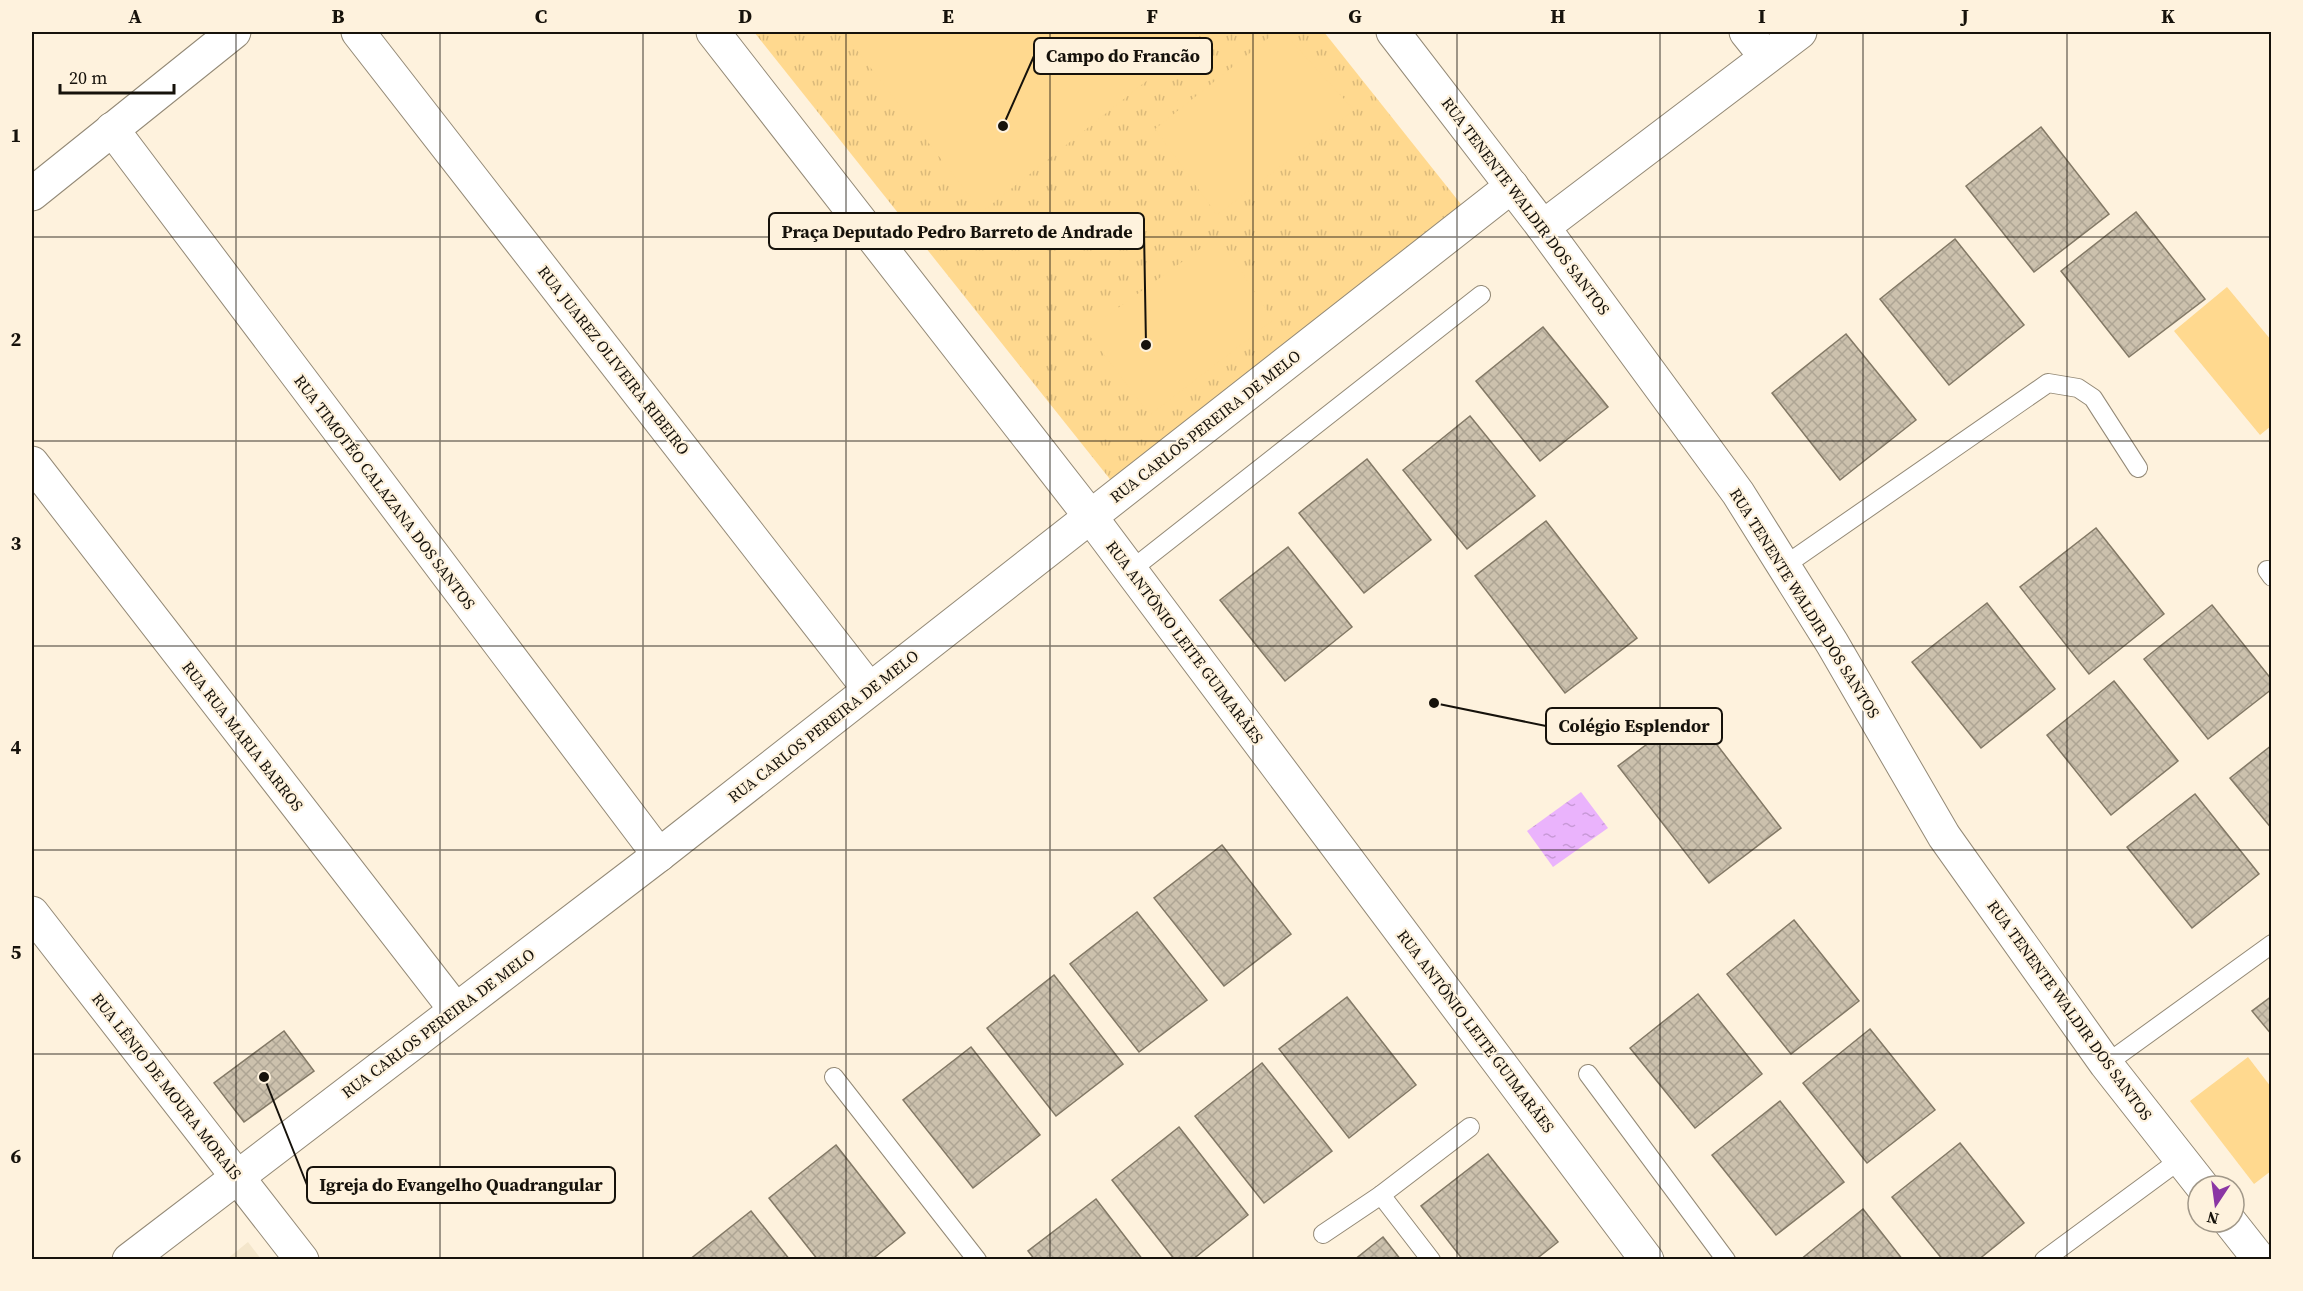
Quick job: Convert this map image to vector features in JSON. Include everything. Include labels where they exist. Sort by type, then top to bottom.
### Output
[{"type":"street","points":[[32,194],[234,32]]},
{"type":"street","name":"RUA JUAREZ OLIVEIRA RIBEIRO","points":[[358,32],[869,689]]},
{"type":"street","name":"RUA ANTÔNIO LEITE GUIMARÃES","points":[[713,32],[1090,516],[1647,1260]]},
{"type":"street","name":"RUA TENENTE WALDIR DOS SANTOS","points":[[1393,32],[1542,226],[1738,493],[1832,643],[1944,836],[2106,1064],[2193,1174]]},
{"type":"street","points":[[1746,32],[1766,57]]},
{"type":"street","points":[[1542,226],[1800,32]]},
{"type":"street","name":"RUA TIMOTÉO CALAZANA DOS SANTOS","points":[[112,129],[659,855]]},
{"type":"street","name":"RUA CARLOS PEREIRA DE MELO","points":[[129,1260],[659,855],[1512,186]]},
{"type":"street","name":"RUA RUA MARIA BARROS","points":[[32,463],[455,1009]]},
{"type":"street","name":"RUA LÊNIO DE MOURA MORAIS","points":[[32,913],[239,1176],[302,1260]]},
{"type":"street","points":[[2239,1234],[2260,1260]]},
{"type":"lane","points":[[1131,570],[1481,295]]},
{"type":"lane","points":[[1784,566],[2048,383],[2078,388],[2093,398],[2138,468]]},
{"type":"lane","points":[[2106,1064],[2271,944]]},
{"type":"lane","points":[[1588,1074],[1726,1260]]},
{"type":"lane","points":[[834,1077],[977,1260]]},
{"type":"lane","points":[[1323,1234],[1381,1195],[1470,1127]]},
{"type":"lane","points":[[2044,1260],[2181,1159]]},
{"type":"lane","points":[[1381,1195],[1431,1260]]},
{"type":"shaded area","points":[[248,1242],[261,1259],[227,1259]]},
{"type":"green space","points":[[754,32],[1324,32],[1464,208],[1113,483]]},
{"type":"green space","points":[[843,32],[1194,32],[1199,39],[982,212]]},
{"type":"green space","points":[[1276,32],[1283,32],[1354,110],[1217,215],[1155,129]]},
{"type":"green space","points":[[1218,236],[1273,320],[1150,415],[1086,331]]},
{"type":"green space","points":[[2227,287],[2271,340],[2271,426],[2260,435],[2174,331]]},
{"type":"green space","points":[[2248,1057],[2271,1087],[2271,1171],[2254,1184],[2190,1101]]},
{"type":"water","points":[[1581,792],[1608,828],[1553,867],[1527,831]]},
{"type":"building","points":[[2041,127],[2109,214],[2034,272],[1966,186]]},
{"type":"building","points":[[2136,212],[2205,299],[2129,357],[2061,271]]},
{"type":"building","points":[[1955,239],[2024,325],[1949,385],[1880,299]]},
{"type":"building","points":[[1543,327],[1608,407],[1540,461],[1476,381]]},
{"type":"building","points":[[1846,334],[1916,420],[1840,480],[1772,393]]},
{"type":"building","points":[[1470,416],[1535,496],[1467,549],[1403,470]]},
{"type":"building","points":[[1367,459],[1431,540],[1364,593],[1299,513]]},
{"type":"building","points":[[1546,521],[1637,638],[1565,693],[1475,576]]},
{"type":"building","points":[[2096,528],[2164,614],[2089,674],[2020,587]]},
{"type":"building","points":[[1288,547],[1352,627],[1285,681],[1220,600]]},
{"type":"building","points":[[1987,603],[2055,689],[1981,748],[1912,662]]},
{"type":"building","points":[[2212,605],[2272,680],[2272,689],[2208,739],[2144,659]]},
{"type":"building","points":[[2114,681],[2178,761],[2111,815],[2047,735]]},
{"type":"building","points":[[1691,711],[1781,828],[1709,883],[1618,766]]},
{"type":"building","points":[[2272,745],[2272,829],[2230,778]]},
{"type":"building","points":[[2195,794],[2259,874],[2192,928],[2127,847]]},
{"type":"building","points":[[1222,845],[1291,934],[1224,986],[1154,898]]},
{"type":"building","points":[[1137,912],[1207,1000],[1139,1052],[1070,964]]},
{"type":"building","points":[[1794,920],[1859,1001],[1791,1054],[1727,974]]},
{"type":"building","points":[[1054,975],[1123,1064],[1056,1116],[987,1028]]},
{"type":"building","points":[[1698,994],[1762,1074],[1695,1128],[1630,1048]]},
{"type":"building","points":[[2272,996],[2272,1035],[2252,1011]]},
{"type":"building","points":[[1347,997],[1416,1085],[1349,1138],[1279,1049]]},
{"type":"building","points":[[1870,1029],[1935,1110],[1867,1163],[1803,1083]]},
{"type":"building","points":[[284,1031],[314,1071],[244,1122],[214,1083]]},
{"type":"building","points":[[971,1047],[1040,1135],[973,1188],[903,1100]]},
{"type":"building","points":[[1262,1063],[1332,1151],[1264,1203],[1195,1116]]},
{"type":"building","points":[[1780,1101],[1844,1182],[1776,1235],[1712,1155]]},
{"type":"building","points":[[1179,1127],[1248,1215],[1192,1260],[1175,1260],[1112,1180]]},
{"type":"building","points":[[1960,1143],[2024,1223],[1978,1260],[1943,1260],[1892,1197]]},
{"type":"building","points":[[836,1145],[905,1233],[871,1260],[818,1260],[769,1198]]},
{"type":"building","points":[[1488,1154],[1558,1242],[1535,1260],[1463,1260],[1421,1206]]},
{"type":"building","points":[[1096,1199],[1143,1260],[1035,1260],[1028,1251]]},
{"type":"building","points":[[1863,1209],[1903,1260],[1800,1260]]},
{"type":"building","points":[[751,1211],[790,1260],[689,1260]]},
{"type":"building","points":[[1383,1237],[1401,1260],[1354,1260]]},
{"type":"place","name":"Campo do Francão","points":[[1003,126]]},
{"type":"place","name":"Praça Deputado Pedro Barreto de Andrade","points":[[1146,345]]},
{"type":"place","name":"Colégio Esplendor","points":[[1434,703]]},
{"type":"place","name":"Igreja do Evangelho Quadrangular","points":[[264,1077]]}]
